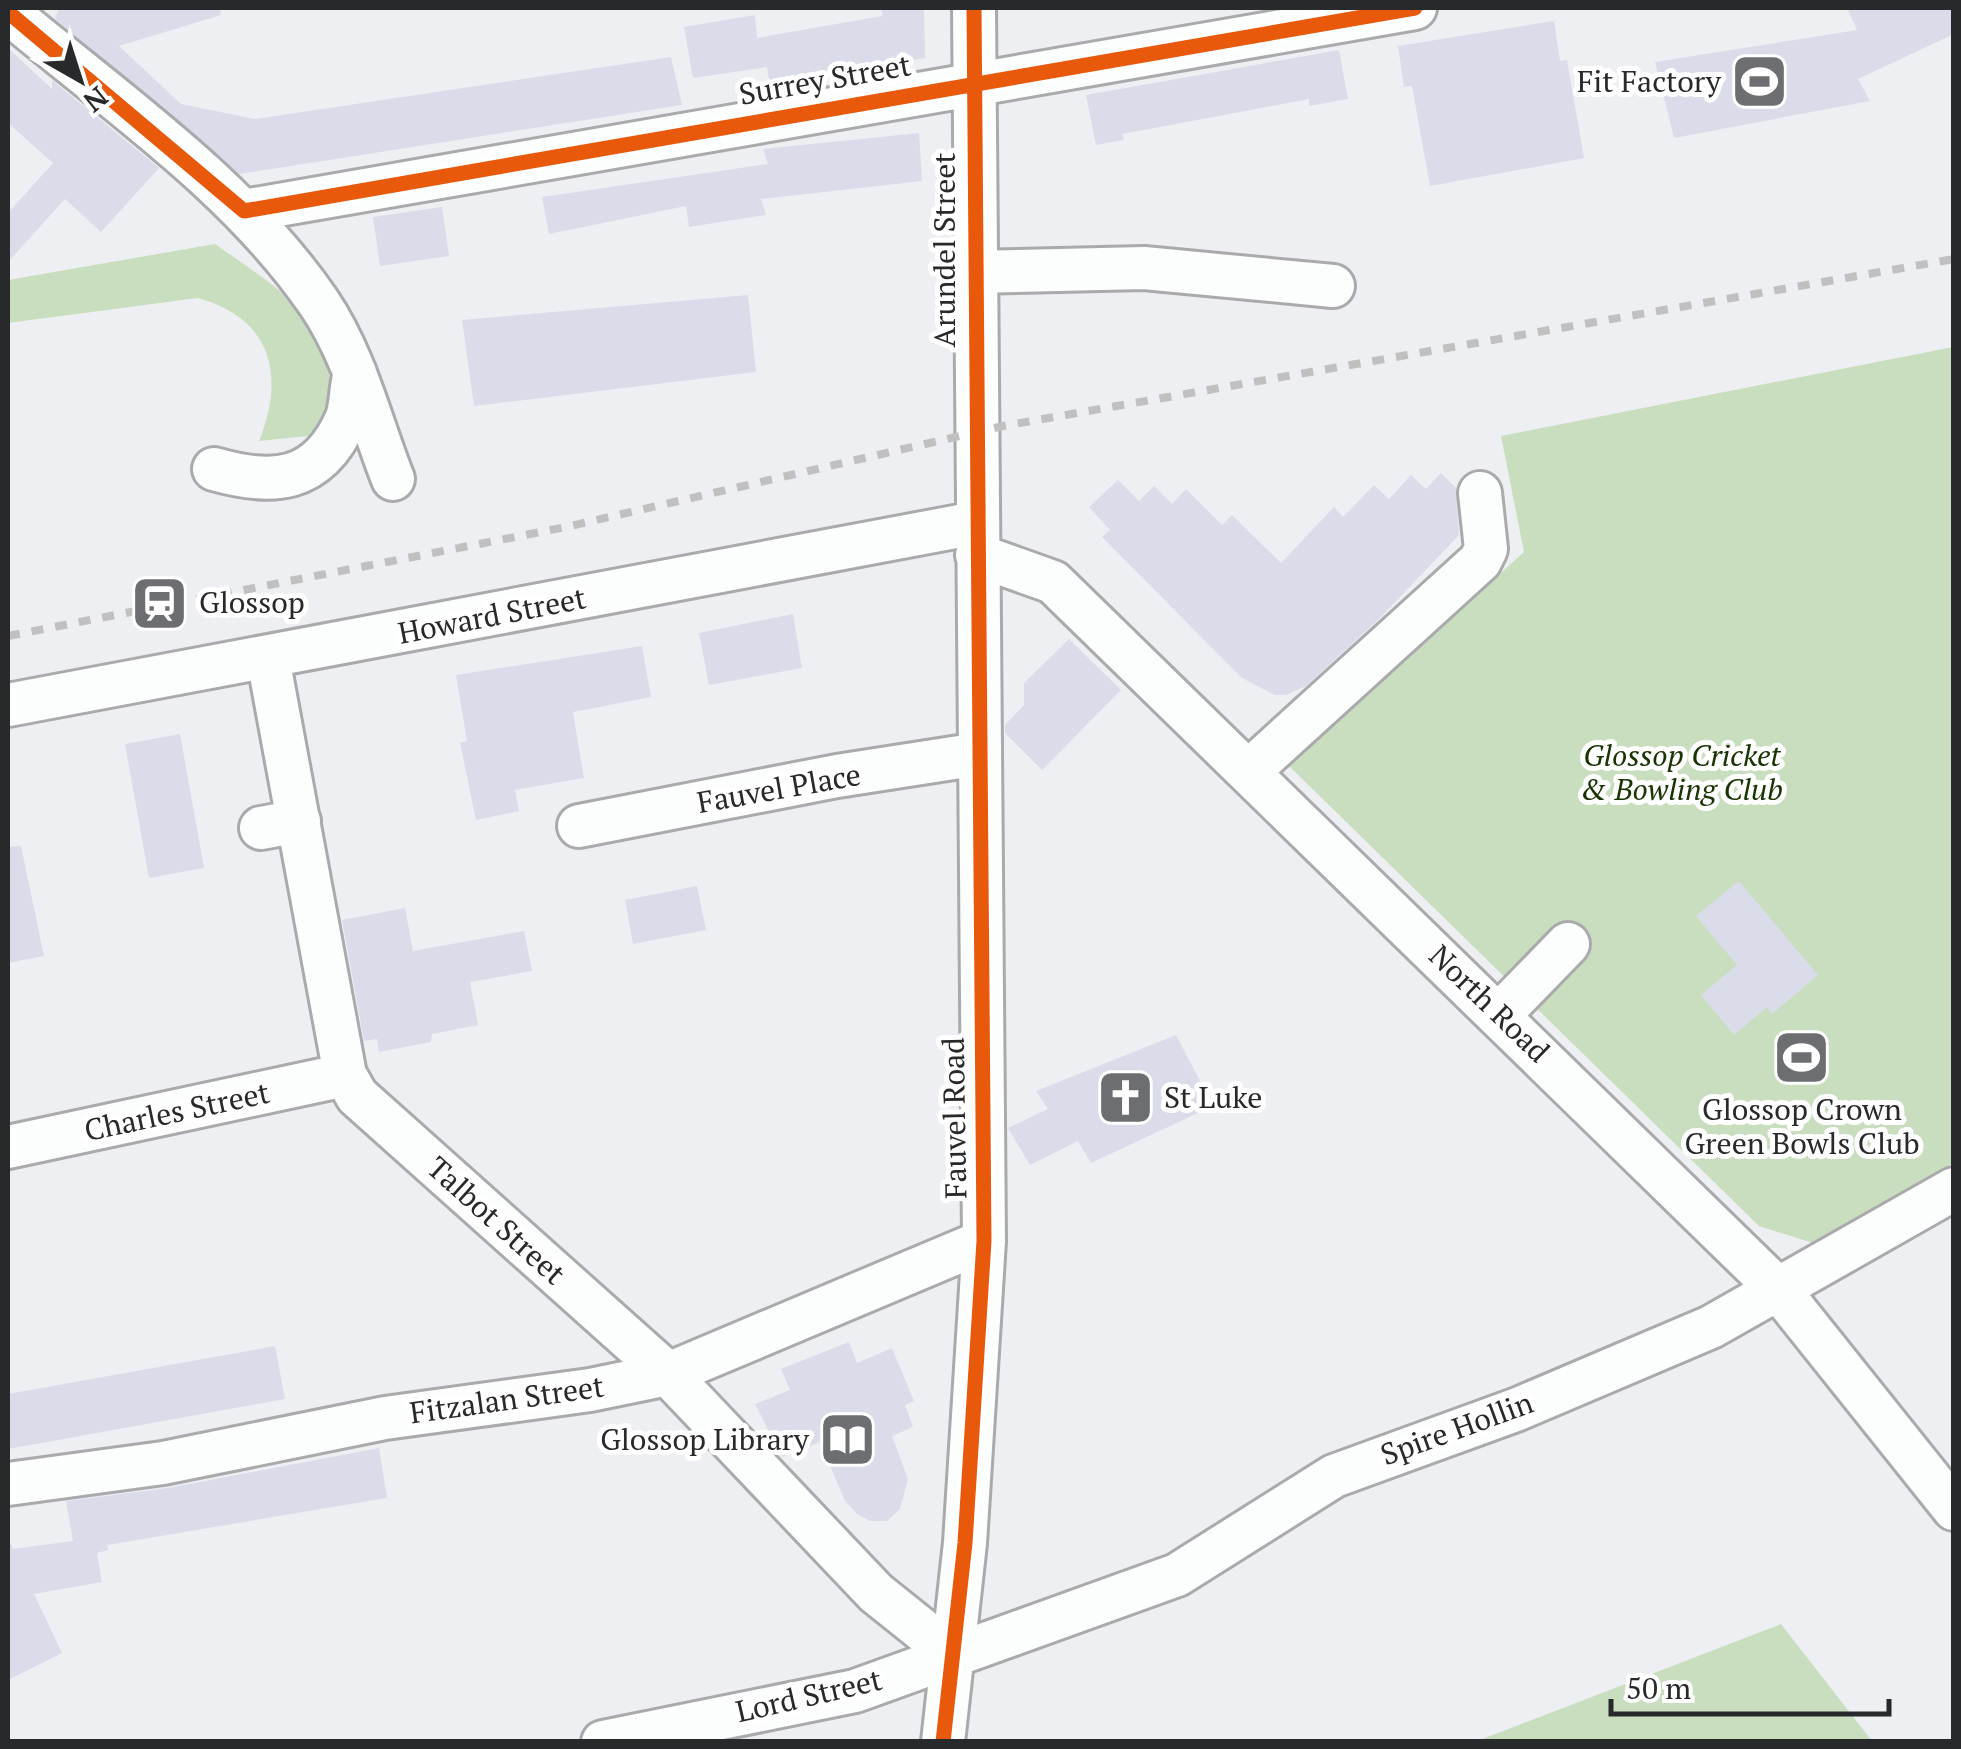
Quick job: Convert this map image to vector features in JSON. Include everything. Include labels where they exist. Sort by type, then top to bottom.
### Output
[{"type":"street","name":"Arundel Street","points":[[974,8],[976,524]]},
{"type":"street","name":"Surrey Street","points":[[244,211],[972,82],[1316,15],[1415,8]]},
{"type":"street","points":[[8,12],[244,211],[320,304],[355,373],[393,479]]},
{"type":"street","points":[[973,272],[1144,268],[1333,286]]},
{"type":"street","points":[[214,469],[253,480],[289,478],[314,462],[326,453],[348,416],[355,373]]},
{"type":"street","points":[[1248,772],[1480,561],[1486,549],[1480,493]]},
{"type":"street","name":"Howard Street","points":[[8,705],[976,524]]},
{"type":"street","name":"Fauvel Road","points":[[943,1742],[956,1657],[984,1241],[976,524]]},
{"type":"street","name":"North Road","points":[[976,524],[1053,582],[1779,1290],[1954,1509]]},
{"type":"street","name":"Talbot Street","points":[[268,658],[280,825],[345,1075],[356,1096],[668,1374],[876,1594],[956,1657]]},
{"type":"street","name":"Fauvel Place","points":[[579,826],[836,776],[979,754]]},
{"type":"street","points":[[1500,1014],[1568,944]]},
{"type":"street","name":"Charles Street","points":[[8,1147],[345,1075]]},
{"type":"street","name":"Spire Hollin","points":[[956,1657],[1177,1575],[1334,1476],[1518,1409],[1711,1326],[1954,1189]]},
{"type":"street","name":"Fitzalan Street","points":[[8,1484],[164,1463],[384,1418],[590,1390],[668,1374],[984,1241]]},
{"type":"street","name":"Lord Street","points":[[602,1742],[855,1691],[956,1657]]},
{"type":"green space","points":[[215,244],[272,284],[307,319],[327,363],[338,433],[259,441],[271,394],[266,352],[242,320],[223,307],[198,298],[8,323],[8,280]]},
{"type":"green space","name":"Glossop Cricket & Bowling Club","points":[[1953,347],[1953,1163],[1816,1244],[1759,1226],[1288,765],[1524,552],[1501,436]]},
{"type":"green space","points":[[1781,1624],[1872,1741],[1477,1741]]},
{"type":"building","points":[[59,8],[220,8],[221,15],[119,46],[181,104],[255,119],[671,57],[682,105],[239,174],[55,19]]},
{"type":"building","points":[[882,8],[924,8],[925,58],[770,86],[767,67],[693,78],[684,27],[755,15],[757,38],[882,16]]},
{"type":"building","name":"Fit Factory","points":[[1847,8],[1954,8],[1954,34],[1858,79],[1870,101],[1674,138],[1655,62],[1857,30]]},
{"type":"building","points":[[1554,21],[1560,61],[1567,60],[1584,158],[1430,186],[1412,86],[1404,87],[1398,46]]},
{"type":"building","points":[[8,48],[52,89],[52,80],[159,168],[101,232],[65,199],[8,262],[8,213],[53,163],[8,123]]},
{"type":"building","points":[[1339,50],[1348,99],[1309,106],[1309,99],[1122,134],[1124,140],[1096,145],[1086,95]]},
{"type":"building","points":[[919,133],[922,181],[761,199],[766,215],[689,227],[686,206],[549,234],[542,197],[768,164],[763,149]]},
{"type":"building","points":[[442,207],[449,256],[380,266],[373,217]]},
{"type":"building","points":[[748,295],[756,372],[474,406],[462,320]]},
{"type":"building","points":[[1441,473],[1456,488],[1459,535],[1379,619],[1306,686],[1286,695],[1275,695],[1242,678],[1102,537],[1110,530],[1089,507],[1118,480],[1139,501],[1154,486],[1172,504],[1186,489],[1222,525],[1232,515],[1281,563],[1334,507],[1343,517],[1374,485],[1389,499],[1411,475],[1426,489]]},
{"type":"building","points":[[793,614],[802,668],[709,685],[699,633]]},
{"type":"building","points":[[1069,639],[1121,690],[1042,770],[1005,733],[1005,725],[1024,705],[1024,683]]},
{"type":"building","points":[[642,646],[651,697],[573,712],[584,778],[515,790],[519,811],[476,820],[460,743],[467,741],[456,675]]},
{"type":"building","points":[[180,734],[204,868],[149,878],[125,744]]},
{"type":"building","points":[[21,846],[44,956],[8,963],[8,847]]},
{"type":"building","points":[[1739,881],[1818,975],[1772,1014],[1767,1007],[1734,1035],[1701,995],[1737,965],[1696,916]]},
{"type":"building","points":[[697,886],[706,930],[633,944],[625,900]]},
{"type":"building","points":[[405,908],[413,951],[524,931],[532,971],[470,982],[478,1025],[432,1034],[431,1042],[379,1052],[377,1039],[364,1041],[342,920]]},
{"type":"building","name":"St Luke","points":[[1176,1035],[1213,1106],[1091,1163],[1078,1141],[1030,1165],[1008,1128],[1048,1109],[1036,1091]]},
{"type":"building","points":[[849,1342],[857,1363],[892,1348],[914,1401],[905,1405],[913,1427],[892,1436],[908,1479],[900,1509],[887,1521],[870,1521],[845,1501],[820,1442],[782,1457],[755,1404],[790,1390],[781,1369]]},
{"type":"building","points":[[275,1346],[285,1399],[8,1449],[8,1394]]},
{"type":"building","points":[[379,1448],[387,1498],[107,1545],[108,1550],[97,1553],[102,1582],[34,1594],[62,1653],[8,1680],[8,1537],[13,1549],[73,1541],[66,1501],[168,1488]]},
{"type":"railway","points":[[8,636],[566,527],[1003,426],[1954,259]]},
{"type":"cycle path","points":[[943,1742],[965,1543],[984,1241],[974,8]]},
{"type":"cycle path","points":[[8,12],[244,211],[1415,8]]},
{"type":"place","name":"Fit Factory","points":[[1760,82]]},
{"type":"place","name":"Glossop","points":[[160,603]]},
{"type":"place","name":"Glossop Crown Green Bowls Club","points":[[1802,1057]]},
{"type":"place","name":"St Luke","points":[[1125,1098]]},
{"type":"place","name":"Glossop Library","points":[[848,1440]]}]
